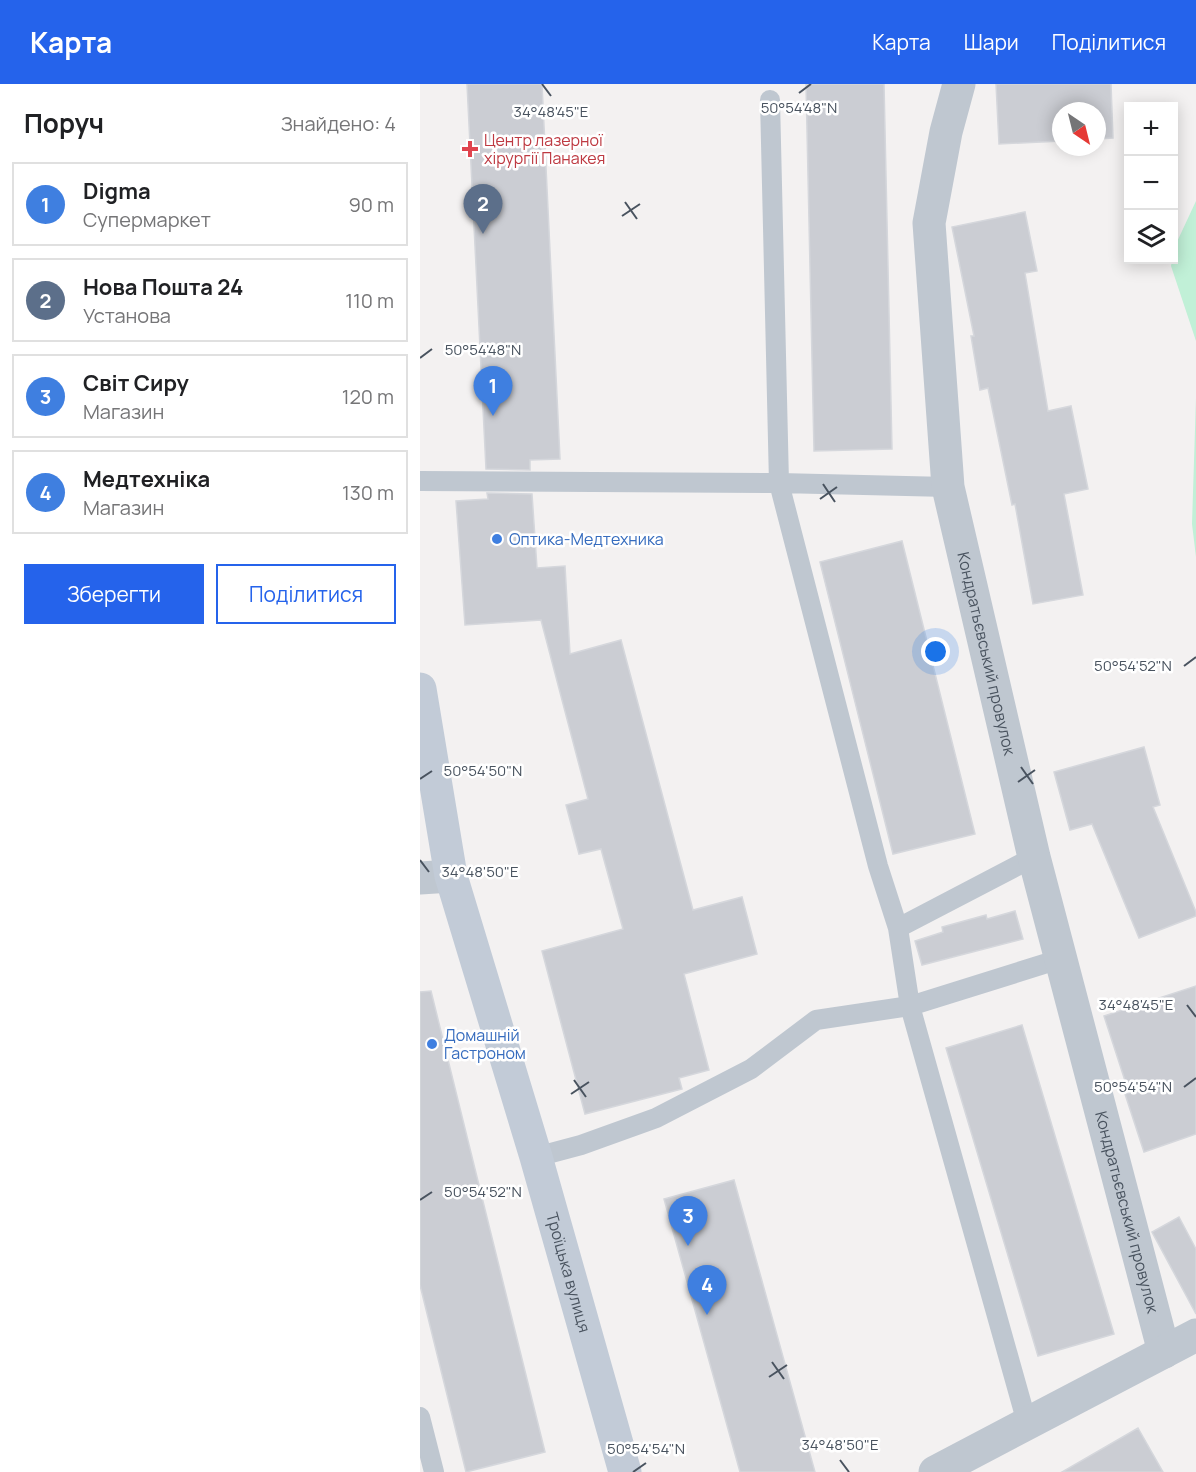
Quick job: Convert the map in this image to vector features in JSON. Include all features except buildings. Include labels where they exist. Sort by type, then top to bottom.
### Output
[{"type":"main road","name":"Троїцька вулиця","points":[[420,689],[435,877],[536,1157],[626,1472]]},
{"type":"street","name":"Кондратьєвський провулок","points":[[959,84],[946,132],[929,223],[948,487],[1034,857],[1164,1352]]},
{"type":"street","points":[[935,1472],[1196,1335]]},
{"type":"lane","points":[[770,100],[779,483],[878,866],[898,928],[910,1006],[1026,1424]]},
{"type":"lane","points":[[420,481],[779,483],[948,487]]},
{"type":"lane","points":[[898,928],[1034,857]]},
{"type":"lane","points":[[536,1157],[581,1145],[656,1118],[751,1068],[816,1020],[910,1006],[1060,959]]},
{"type":"lane","points":[[420,1417],[434,1472]]},
{"type":"green space","points":[[1196,201],[1196,341],[1171,266],[1171,264],[1178,264],[1178,240]]},
{"type":"green space","points":[[1196,398],[1196,557],[1192,524]]},
{"type":"place","name":"Центр лазерної хірургії Панакея","points":[[470,149]]},
{"type":"place","name":"Нова Пошта 24","points":[[483,234]]},
{"type":"place","name":"Digma","points":[[493,416]]},
{"type":"place","name":"Оптика-Медтехника","points":[[497,539]]},
{"type":"place","name":"Домашній Гастроном","points":[[432,1044]]},
{"type":"place","name":"Світ Сиру","points":[[688,1246]]},
{"type":"place","name":"Медтехніка","points":[[707,1315]]}]
